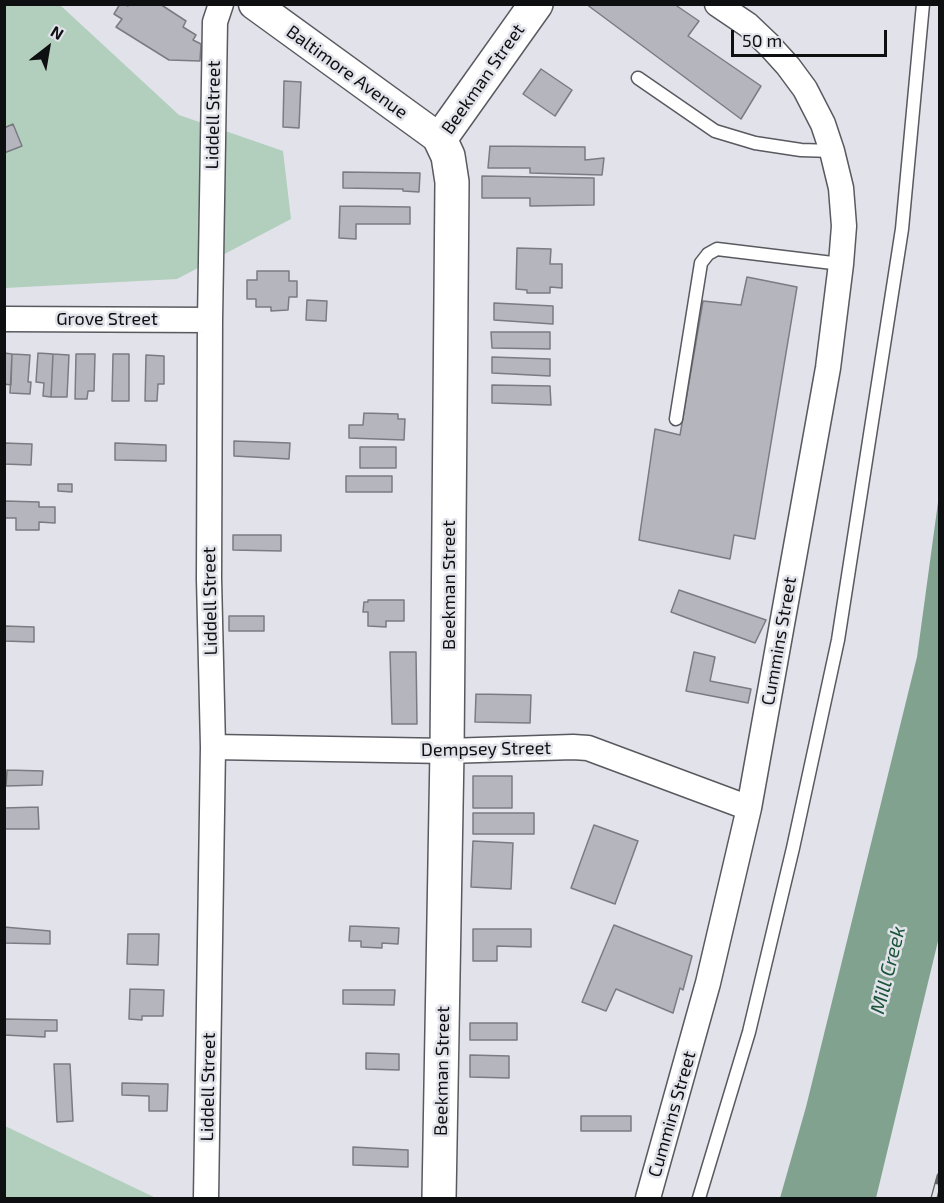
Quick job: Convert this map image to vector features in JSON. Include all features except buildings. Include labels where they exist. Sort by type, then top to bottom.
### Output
[{"type":"main road","name":"Beekman Street","points":[[440,1198],[452,182],[448,156],[440,140],[536,4]]},
{"type":"street","name":"Liddell Street","points":[[206,1198],[213,747],[209,579],[210,320],[215,22],[221,4]]},
{"type":"street","name":"Baltimore Avenue","points":[[254,4],[440,140]]},
{"type":"street","name":"Cummins Street","points":[[648,1198],[708,983],[749,808],[828,368],[844,226],[841,188],[832,151],[823,124],[805,89],[769,45],[748,25],[717,4]]},
{"type":"street","name":"Grove Street","points":[[4,319],[210,320]]},
{"type":"street","name":"Dempsey Street","points":[[213,747],[447,751],[588,748],[749,808]]},
{"type":"lane","points":[[699,1198],[749,1032],[793,848],[838,640],[902,229],[923,4]]},
{"type":"lane","points":[[638,78],[715,131],[755,143],[801,150],[832,151]]},
{"type":"lane","points":[[676,419],[701,263],[708,254],[717,249],[841,264]]},
{"type":"shaded area","points":[[5,5],[60,5],[179,115],[283,151],[291,219],[177,279],[5,288]]},
{"type":"shaded area","points":[[5,1126],[156,1198],[5,1198]]},
{"type":"water","name":"Mill Creek","points":[[939,495],[939,937],[876,1198],[780,1198],[806,1107],[917,657]]},
{"type":"railway","points":[[934,1198],[940,1176]]}]
